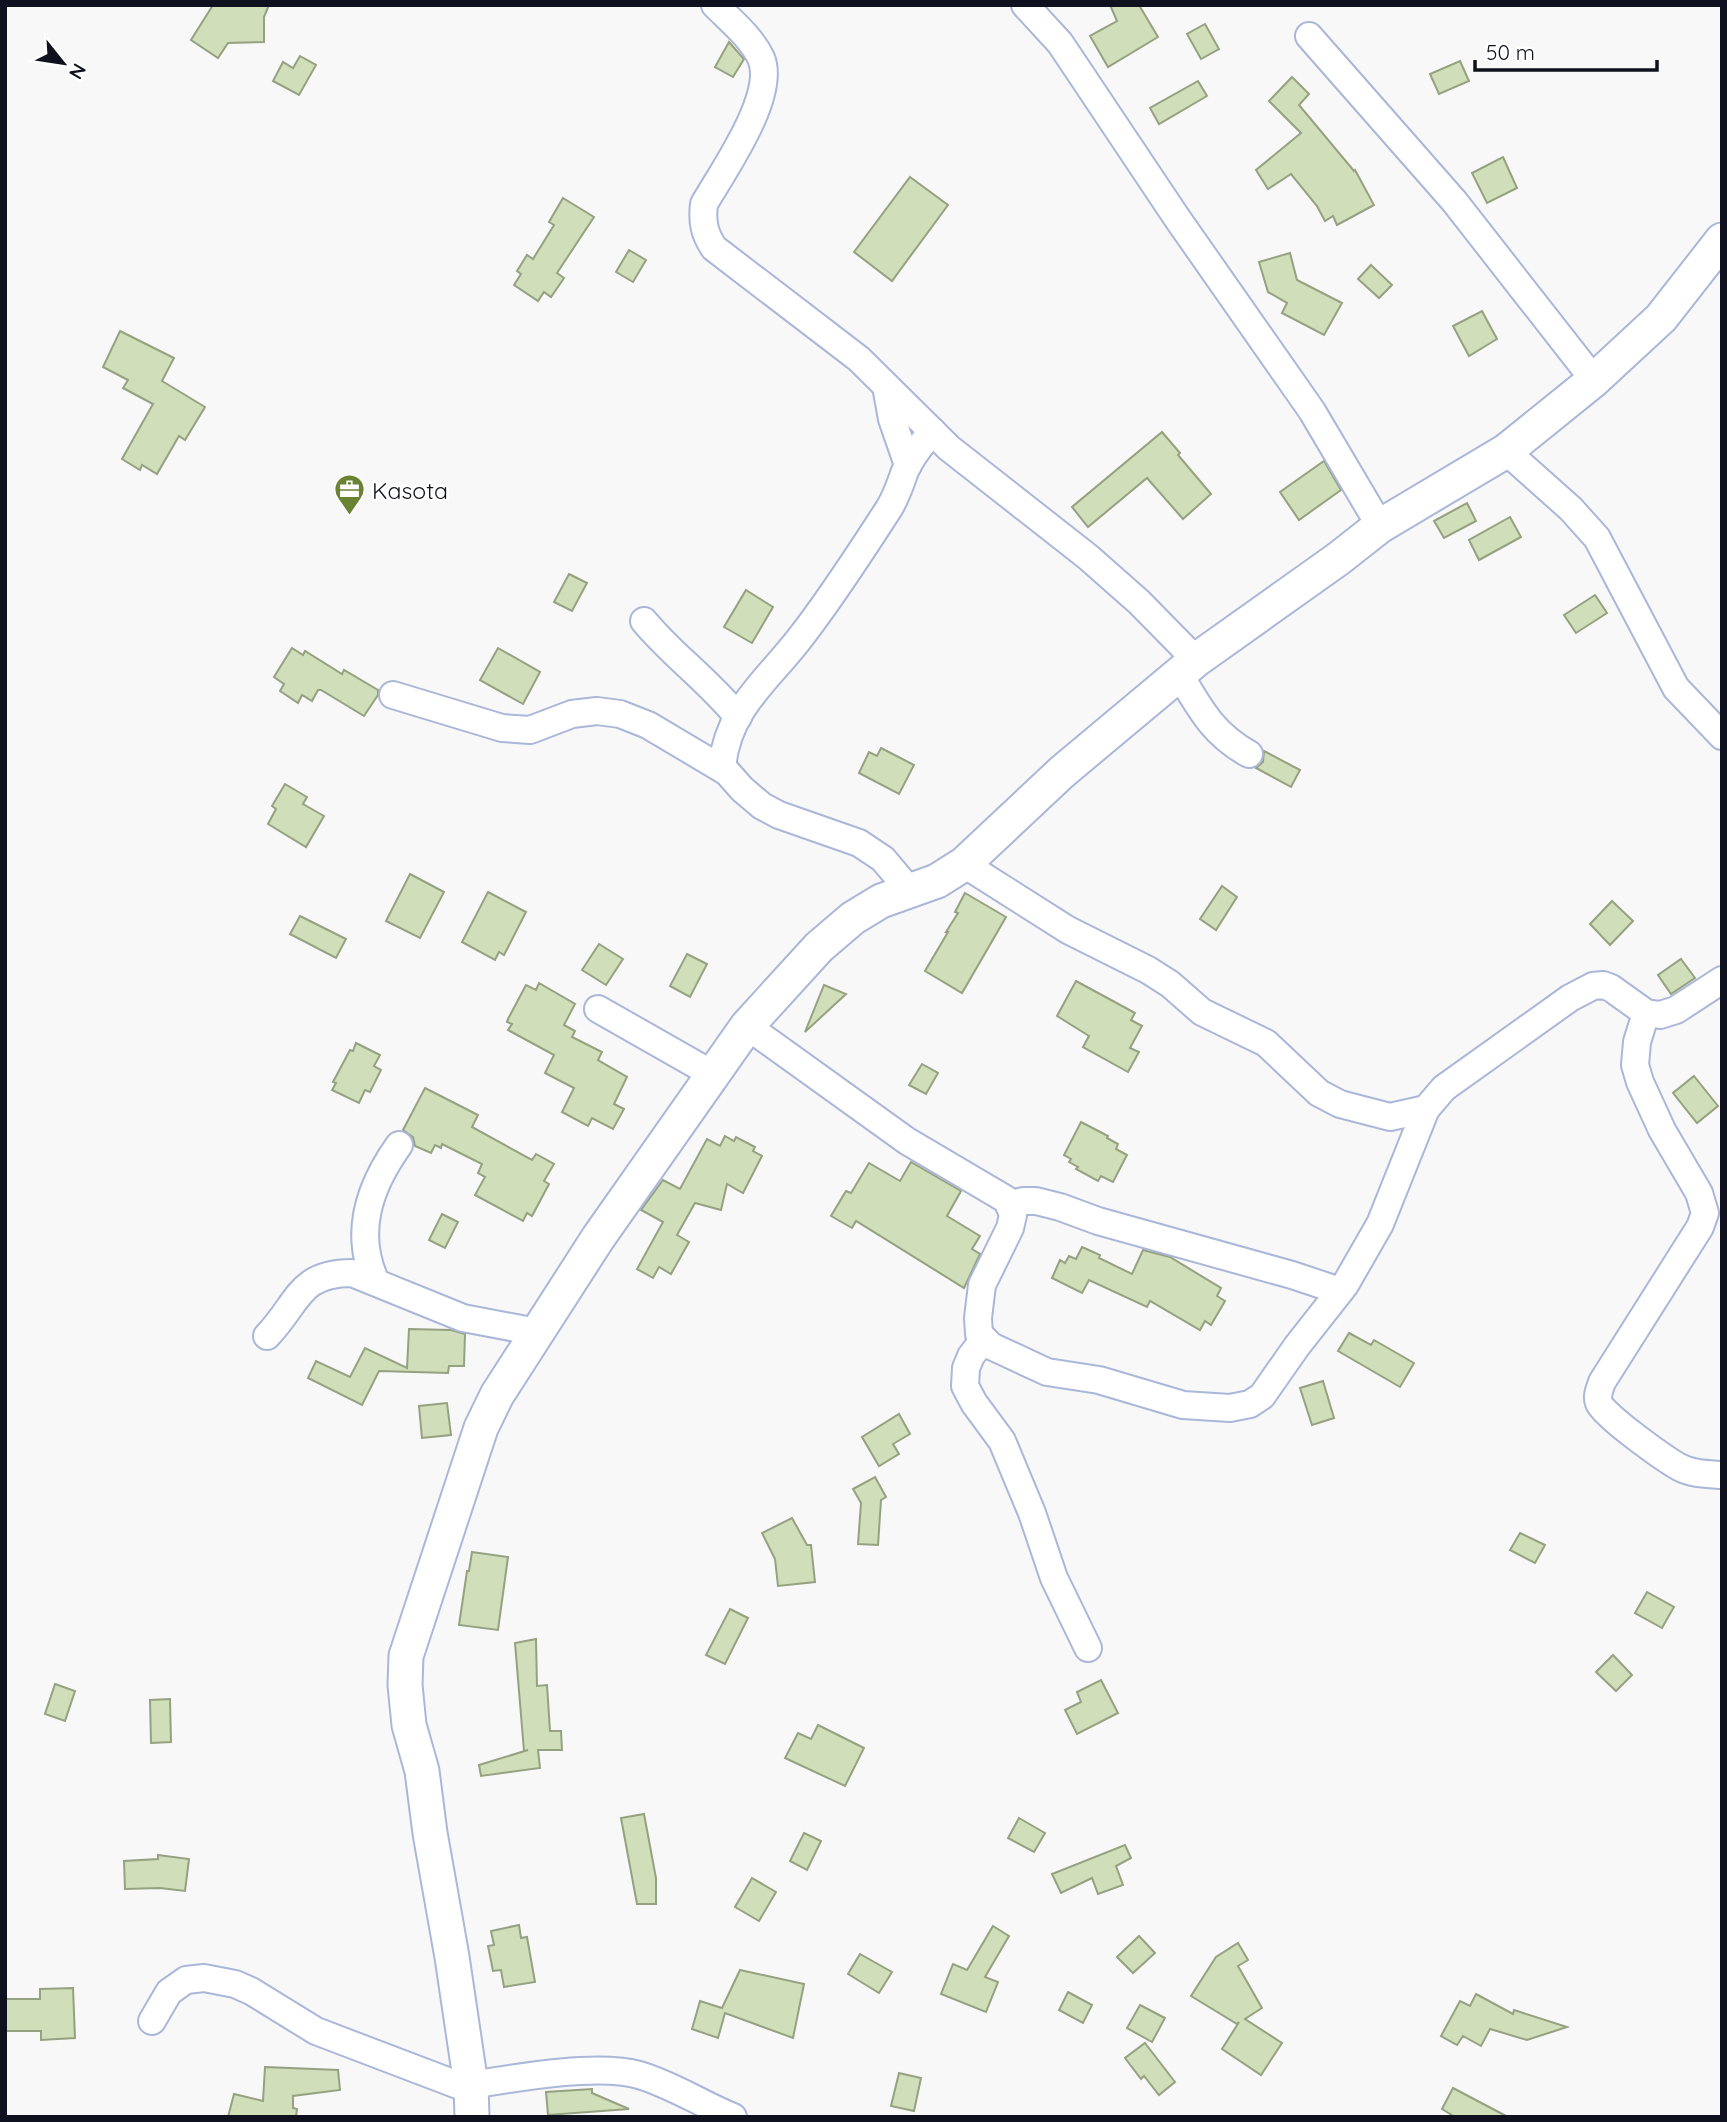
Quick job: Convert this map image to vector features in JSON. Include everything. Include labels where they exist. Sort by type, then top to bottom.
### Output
[{"type":"street","points":[[715,5],[747,37],[761,58],[765,74],[757,111],[704,204],[702,220],[705,235],[714,248],[859,359],[949,448],[1088,556],[1139,602],[1188,667],[1208,721],[1220,734],[1249,754]]},
{"type":"street","points":[[1025,5],[1060,43],[1177,218],[1312,411],[1380,526]]},
{"type":"street","points":[[1309,36],[1454,201],[1594,380]]},
{"type":"street","points":[[471,2097],[422,1771],[409,1725],[405,1685],[406,1656],[481,1428],[497,1395],[598,1238],[747,1026],[819,947],[853,918],[881,901],[937,881],[964,864],[1052,780],[1188,667],[1380,526],[1506,451],[1594,380],[1661,318],[1722,240]]},
{"type":"street","points":[[886,386],[892,419],[908,465]]},
{"type":"street","points":[[722,768],[724,747],[738,717],[761,684],[799,640],[891,507],[908,465],[932,431]]},
{"type":"street","points":[[1506,451],[1571,509],[1597,538],[1676,688],[1722,736]]},
{"type":"street","points":[[644,621],[658,638],[708,681],[738,717]]},
{"type":"street","points":[[393,695],[502,728],[530,730],[572,714],[597,711],[620,714],[648,725],[722,768],[762,806],[779,815],[859,843],[883,859],[910,891]]},
{"type":"street","points":[[964,864],[1068,930],[1148,970],[1202,1012],[1266,1044],[1319,1093],[1340,1104],[1391,1117],[1426,1109]]},
{"type":"street","points":[[747,1026],[907,1140],[999,1195],[1009,1205],[1013,1215],[1010,1228],[982,1285],[979,1334],[991,1346],[1046,1373],[1099,1380],[1183,1405],[1230,1408],[1251,1404],[1262,1396],[1340,1291],[1380,1224],[1426,1109],[1444,1088],[1570,998],[1593,986],[1611,988],[1646,1013],[1660,1015],[1676,1010],[1722,980]]},
{"type":"street","points":[[598,1009],[714,1075]]},
{"type":"street","points":[[1646,1013],[1637,1042],[1635,1065],[1640,1082],[1662,1130],[1699,1193],[1705,1213],[1700,1227],[1602,1382],[1598,1393],[1599,1404],[1612,1418],[1680,1468],[1699,1474],[1722,1475]]},
{"type":"street","points":[[376,1282],[369,1268],[366,1250],[365,1224],[369,1198],[398,1145]]},
{"type":"street","points":[[1009,1205],[1036,1201],[1060,1206],[1098,1221],[1340,1291]]},
{"type":"street","points":[[267,1336],[315,1278],[335,1273],[352,1273],[464,1318],[537,1332]]},
{"type":"street","points":[[984,1339],[966,1368],[965,1386],[1002,1441],[1032,1513],[1054,1578],[1088,1648]]},
{"type":"street","points":[[152,2021],[169,1992],[186,1980],[204,1978],[235,1983],[316,2031],[471,2097],[529,2076],[604,2071],[635,2073],[675,2088],[708,2107],[733,2117]]},
{"type":"building","points":[[213,5],[269,5],[264,17],[264,42],[228,43],[218,58],[191,40]]},
{"type":"building","points":[[1110,5],[1139,5],[1158,37],[1108,67],[1090,36],[1117,21]]},
{"type":"building","points":[[1205,24],[1219,49],[1201,59],[1187,34]]},
{"type":"building","points":[[729,42],[744,59],[733,77],[715,67]]},
{"type":"building","points":[[300,56],[316,65],[299,95],[273,81],[283,62],[293,68]]},
{"type":"building","points":[[1460,61],[1469,81],[1439,94],[1430,74]]},
{"type":"building","points":[[1292,77],[1309,94],[1299,105],[1355,170],[1374,205],[1337,225],[1333,216],[1325,221],[1317,206],[1291,174],[1268,189],[1256,170],[1301,133],[1269,101]]},
{"type":"building","points":[[1198,81],[1207,96],[1159,124],[1150,108]]},
{"type":"building","points":[[1503,157],[1517,188],[1487,203],[1472,173]]},
{"type":"building","points":[[910,177],[948,205],[892,281],[854,252]]},
{"type":"building","points":[[563,198],[594,217],[557,273],[564,278],[551,297],[544,292],[538,301],[514,285],[521,274],[517,271],[527,255],[533,259],[554,225],[549,222]]},
{"type":"building","points":[[629,250],[646,260],[633,282],[616,272]]},
{"type":"building","points":[[1290,253],[1297,280],[1342,303],[1324,335],[1282,313],[1287,303],[1268,292],[1259,262]]},
{"type":"building","points":[[1371,265],[1392,285],[1379,298],[1358,279]]},
{"type":"building","points":[[1482,311],[1497,339],[1469,356],[1453,326]]},
{"type":"building","points":[[120,331],[174,358],[162,381],[205,407],[185,440],[179,436],[157,474],[142,465],[140,470],[122,459],[153,404],[123,388],[128,380],[103,367]]},
{"type":"building","points":[[1162,432],[1211,494],[1183,519],[1147,478],[1088,527],[1072,507]]},
{"type":"building","points":[[1324,461],[1341,490],[1299,520],[1280,492]]},
{"type":"building","points":[[1467,503],[1476,521],[1444,538],[1434,521]]},
{"type":"building","points":[[1510,517],[1521,537],[1479,560],[1469,540]]},
{"type":"building","points":[[569,574],[587,583],[572,611],[554,602]]},
{"type":"building","points":[[746,590],[773,607],[752,643],[724,627]]},
{"type":"building","points":[[1595,595],[1607,613],[1576,633],[1564,615]]},
{"type":"building","points":[[292,648],[303,655],[305,651],[342,674],[344,670],[378,690],[378,695],[364,716],[321,690],[318,690],[312,701],[302,695],[298,703],[280,691],[284,684],[274,677]]},
{"type":"building","points":[[498,648],[540,672],[523,704],[480,680]]},
{"type":"building","points":[[881,748],[914,765],[899,794],[859,773],[869,752],[877,756]]},
{"type":"building","points":[[1264,751],[1300,770],[1291,787],[1256,768],[1263,762]]},
{"type":"building","points":[[285,784],[307,797],[303,804],[324,816],[306,847],[268,824],[276,809],[272,806]]},
{"type":"building","points":[[410,874],[444,892],[420,938],[386,921]]},
{"type":"building","points":[[1222,886],[1237,897],[1216,930],[1200,919]]},
{"type":"building","points":[[488,892],[526,912],[504,955],[499,952],[495,960],[462,942]]},
{"type":"building","points":[[965,893],[1006,917],[962,993],[925,971],[958,913],[955,912]]},
{"type":"building","points":[[1612,901],[1633,921],[1610,945],[1590,924]]},
{"type":"building","points":[[300,916],[346,939],[336,958],[290,934]]},
{"type":"building","points":[[599,944],[623,959],[606,985],[582,970]]},
{"type":"building","points":[[687,954],[707,964],[690,997],[670,986]]},
{"type":"building","points":[[1681,959],[1695,978],[1671,994],[1658,975]]},
{"type":"building","points":[[1076,981],[1135,1013],[1131,1020],[1142,1026],[1130,1048],[1139,1052],[1128,1072],[1083,1047],[1089,1036],[1057,1016]]},
{"type":"building","points":[[539,983],[575,1004],[564,1025],[575,1031],[572,1037],[602,1052],[598,1060],[627,1077],[614,1104],[624,1109],[613,1129],[592,1118],[588,1126],[562,1112],[574,1088],[545,1073],[554,1055],[508,1030],[512,1024],[507,1022],[508,1019],[526,985],[536,990]]},
{"type":"building","points":[[824,985],[846,994],[805,1032]]},
{"type":"building","points":[[356,1043],[380,1055],[374,1066],[381,1070],[370,1092],[365,1090],[359,1103],[332,1090],[336,1083],[333,1082]]},
{"type":"building","points":[[922,1064],[938,1073],[926,1094],[909,1085]]},
{"type":"building","points":[[1694,1076],[1718,1106],[1697,1123],[1673,1093]]},
{"type":"building","points":[[425,1088],[478,1115],[472,1127],[532,1160],[536,1154],[554,1164],[544,1181],[549,1184],[532,1216],[527,1213],[523,1221],[475,1195],[485,1177],[478,1173],[482,1164],[442,1144],[441,1148],[435,1145],[431,1153],[415,1146],[413,1137],[403,1130]]},
{"type":"building","points":[[1081,1122],[1108,1136],[1107,1138],[1118,1144],[1116,1149],[1127,1155],[1113,1182],[1101,1176],[1098,1181],[1076,1169],[1078,1167],[1064,1155]]},
{"type":"building","points":[[725,1136],[734,1141],[736,1137],[755,1147],[753,1151],[762,1156],[743,1193],[727,1184],[721,1210],[695,1203],[677,1235],[689,1242],[671,1274],[659,1267],[653,1278],[637,1269],[663,1222],[641,1210],[663,1180],[680,1189],[707,1139],[720,1146]]},
{"type":"building","points":[[911,1162],[961,1191],[947,1216],[980,1236],[972,1249],[980,1254],[964,1288],[856,1221],[852,1228],[831,1216],[846,1191],[851,1193],[869,1163],[900,1181]]},
{"type":"building","points":[[442,1214],[458,1222],[445,1248],[429,1240]]},
{"type":"building","points":[[1082,1247],[1132,1274],[1143,1250],[1170,1257],[1221,1288],[1217,1296],[1225,1301],[1211,1325],[1205,1321],[1200,1330],[1150,1301],[1147,1307],[1089,1280],[1082,1293],[1052,1278],[1060,1260],[1065,1263],[1069,1256],[1076,1259]]},
{"type":"building","points":[[409,1329],[451,1330],[465,1334],[464,1366],[449,1366],[448,1373],[379,1371],[362,1405],[308,1378],[316,1361],[350,1377],[365,1348],[407,1368]]},
{"type":"building","points":[[1349,1333],[1371,1345],[1374,1340],[1414,1363],[1400,1387],[1338,1351]]},
{"type":"building","points":[[1323,1381],[1334,1418],[1312,1425],[1300,1388]]},
{"type":"building","points":[[447,1403],[451,1435],[422,1438],[419,1406]]},
{"type":"building","points":[[899,1414],[910,1434],[893,1444],[899,1454],[879,1466],[862,1437]]},
{"type":"building","points":[[875,1477],[886,1497],[881,1500],[878,1545],[858,1544],[861,1503],[853,1489]]},
{"type":"building","points":[[792,1518],[807,1545],[811,1545],[815,1582],[778,1586],[775,1559],[762,1533]]},
{"type":"building","points":[[1520,1533],[1545,1545],[1535,1563],[1510,1550]]},
{"type":"building","points":[[472,1552],[508,1557],[498,1630],[459,1625]]},
{"type":"building","points":[[1647,1592],[1674,1607],[1662,1628],[1635,1613]]},
{"type":"building","points":[[730,1609],[748,1618],[725,1664],[706,1655]]},
{"type":"building","points":[[536,1639],[537,1686],[547,1685],[550,1731],[561,1731],[562,1750],[538,1750],[540,1768],[481,1776],[479,1765],[528,1750],[524,1751],[515,1643]]},
{"type":"building","points":[[1613,1655],[1632,1675],[1616,1691],[1596,1672]]},
{"type":"building","points":[[1101,1680],[1118,1713],[1077,1734],[1065,1710],[1081,1702],[1077,1692]]},
{"type":"building","points":[[55,1684],[75,1691],[65,1721],[45,1714]]},
{"type":"building","points":[[170,1699],[171,1742],[151,1743],[150,1700]]},
{"type":"building","points":[[818,1725],[864,1748],[845,1786],[785,1758],[798,1733],[811,1739]]},
{"type":"building","points":[[644,1814],[656,1878],[656,1904],[637,1904],[621,1818]]},
{"type":"building","points":[[1019,1818],[1045,1833],[1034,1852],[1008,1838]]},
{"type":"building","points":[[804,1833],[821,1841],[807,1870],[790,1861]]},
{"type":"building","points":[[1125,1845],[1131,1858],[1116,1866],[1123,1885],[1098,1894],[1092,1878],[1061,1893],[1052,1874]]},
{"type":"building","points":[[158,1855],[189,1859],[185,1891],[160,1888],[125,1889],[124,1861],[158,1859]]},
{"type":"building","points":[[752,1878],[776,1892],[759,1921],[735,1907]]},
{"type":"building","points":[[519,1925],[521,1938],[527,1937],[535,1982],[504,1987],[501,1970],[493,1971],[488,1946],[494,1945],[491,1931]]},
{"type":"building","points":[[993,1926],[1009,1936],[985,1977],[998,1982],[986,2012],[941,1994],[953,1964],[967,1970]]},
{"type":"building","points":[[1139,1936],[1155,1953],[1133,1973],[1117,1957]]},
{"type":"building","points":[[1238,1943],[1248,1960],[1238,1966],[1262,2008],[1245,2019],[1282,2043],[1261,2075],[1222,2049],[1239,2022],[1237,2024],[1191,1996],[1216,1957]]},
{"type":"building","points":[[860,1954],[892,1972],[879,1993],[848,1974]]},
{"type":"building","points":[[740,1970],[804,1984],[793,2038],[725,2013],[718,2038],[692,2029],[700,2001],[722,2008]]},
{"type":"building","points":[[73,1988],[75,2038],[41,2040],[41,2031],[5,2031],[5,1999],[40,1999],[40,1989]]},
{"type":"building","points":[[1068,1992],[1092,2005],[1083,2023],[1059,2010]]},
{"type":"building","points":[[1476,1994],[1513,2014],[1514,2010],[1567,2027],[1527,2040],[1490,2029],[1481,2046],[1463,2036],[1457,2045],[1441,2036],[1460,2001],[1470,2006]]},
{"type":"building","points":[[1140,2005],[1165,2018],[1152,2042],[1127,2028]]},
{"type":"building","points":[[1145,2043],[1175,2082],[1159,2095],[1144,2076],[1141,2079],[1125,2058]]},
{"type":"building","points":[[265,2067],[338,2070],[340,2090],[293,2096],[293,2108],[297,2109],[296,2117],[228,2117],[234,2094],[263,2101]]},
{"type":"building","points":[[899,2073],[921,2078],[914,2111],[891,2106]]},
{"type":"building","points":[[1453,2088],[1508,2117],[1455,2117],[1442,2109]]},
{"type":"building","points":[[592,2089],[592,2093],[629,2109],[548,2115],[546,2092]]},
{"type":"place","name":"Kasota","points":[[349,517]]}]
